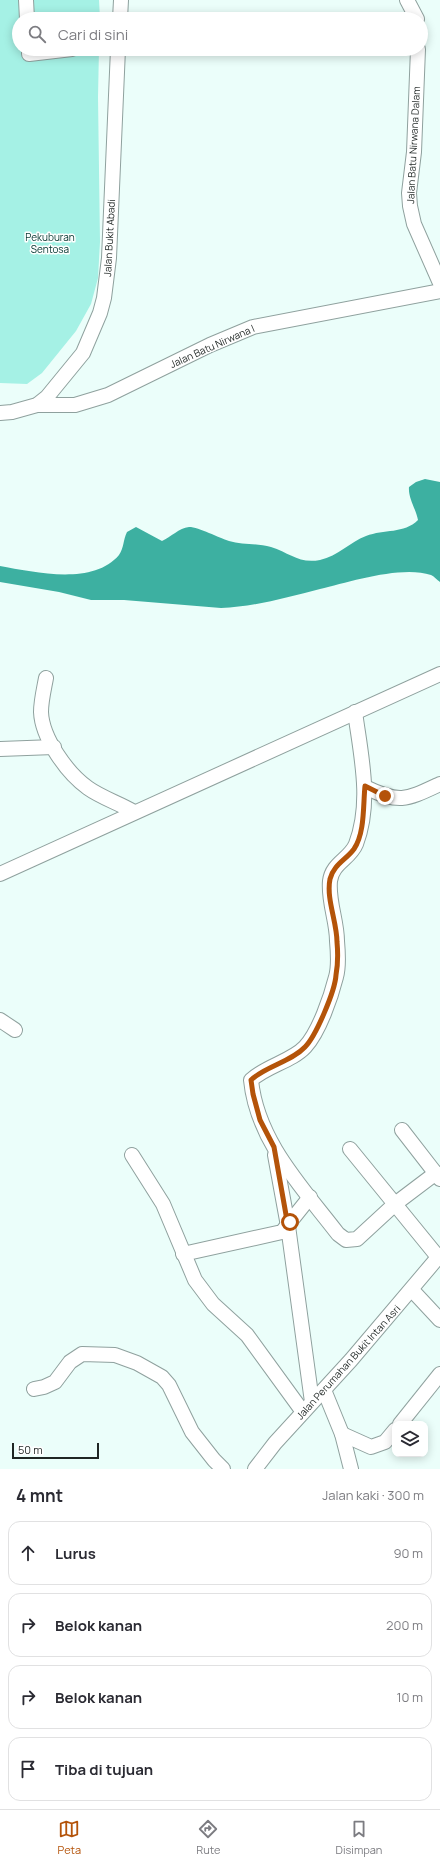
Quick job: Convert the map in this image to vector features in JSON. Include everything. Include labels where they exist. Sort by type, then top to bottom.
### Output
[{"type":"street","points":[[26,0],[27,12]]},
{"type":"street","points":[[120,12],[121,0]]},
{"type":"street","points":[[407,0],[413,12]]},
{"type":"street","name":"Jalan Bukit Abadi","points":[[37,405],[47,397],[83,353],[92,334],[104,298],[110,258],[118,56]]},
{"type":"street","name":"Jalan Batu Nirwana Dalam","points":[[418,56],[414,152],[409,193],[410,206],[414,224],[440,283]]},
{"type":"street","name":"Jalan Batu Nirwana I","points":[[37,405],[75,405],[108,395],[198,351],[253,327],[440,291]]},
{"type":"street","points":[[0,413],[12,412],[37,405]]},
{"type":"street","points":[[0,874],[440,674]]},
{"type":"street","points":[[46,678],[41,712],[44,724],[54,747],[73,776],[99,794],[134,812]]},
{"type":"street","points":[[355,712],[365,786],[361,831],[354,848],[335,866],[330,880],[331,901],[338,940],[336,976],[316,1031],[305,1047],[270,1069],[257,1074],[251,1080],[260,1120],[282,1162],[338,1234],[349,1240],[357,1239],[395,1204],[438,1176],[402,1130]]},
{"type":"street","points":[[0,749],[54,747]]},
{"type":"street","points":[[365,786],[385,796],[398,799],[411,798],[440,784]]},
{"type":"street","points":[[0,1020],[15,1030]]},
{"type":"street","points":[[274,1147],[288,1226],[308,1407]]},
{"type":"street","points":[[350,1149],[439,1256]]},
{"type":"street","points":[[132,1154],[163,1204],[195,1280],[213,1304],[247,1335],[308,1407]]},
{"type":"street","points":[[183,1254],[279,1234],[285,1231],[310,1197]]},
{"type":"street","name":"Jalan Perumahan Bukit Intan Asri","points":[[255,1469],[412,1290],[439,1256]]},
{"type":"street","points":[[412,1290],[440,1320]]},
{"type":"street","points":[[34,1389],[44,1387],[55,1382],[70,1362],[82,1354],[115,1354],[137,1363],[162,1377],[169,1385],[192,1432],[223,1469]]},
{"type":"street","points":[[402,1421],[440,1374]]},
{"type":"street","points":[[324,1390],[342,1434],[351,1469]]},
{"type":"street","points":[[342,1434],[371,1447],[382,1444],[392,1433]]},
{"type":"green space","name":"Pekuburan Sentosa","points":[[0,0],[99,0],[100,12],[12,12],[12,56],[99,56],[100,242],[98,278],[91,304],[76,331],[42,373],[27,384],[0,383]]},
{"type":"shaded area","points":[[425,479],[440,482],[440,582],[432,576],[419,572],[391,573],[360,579],[271,601],[246,606],[221,608],[124,600],[91,600],[59,592],[0,582],[0,566],[29,571],[62,574],[79,574],[94,571],[108,565],[119,555],[127,532],[136,527],[162,541],[182,529],[193,527],[229,541],[271,547],[300,559],[313,561],[320,560],[333,555],[366,536],[400,529],[418,520],[409,487],[416,482]]},
{"type":"route","points":[[290,1222],[288,1226],[274,1147],[260,1120],[251,1080],[257,1074],[270,1069],[305,1047],[316,1031],[336,976],[338,940],[331,901],[330,880],[335,866],[354,848],[361,831],[365,786],[385,796]]}]
